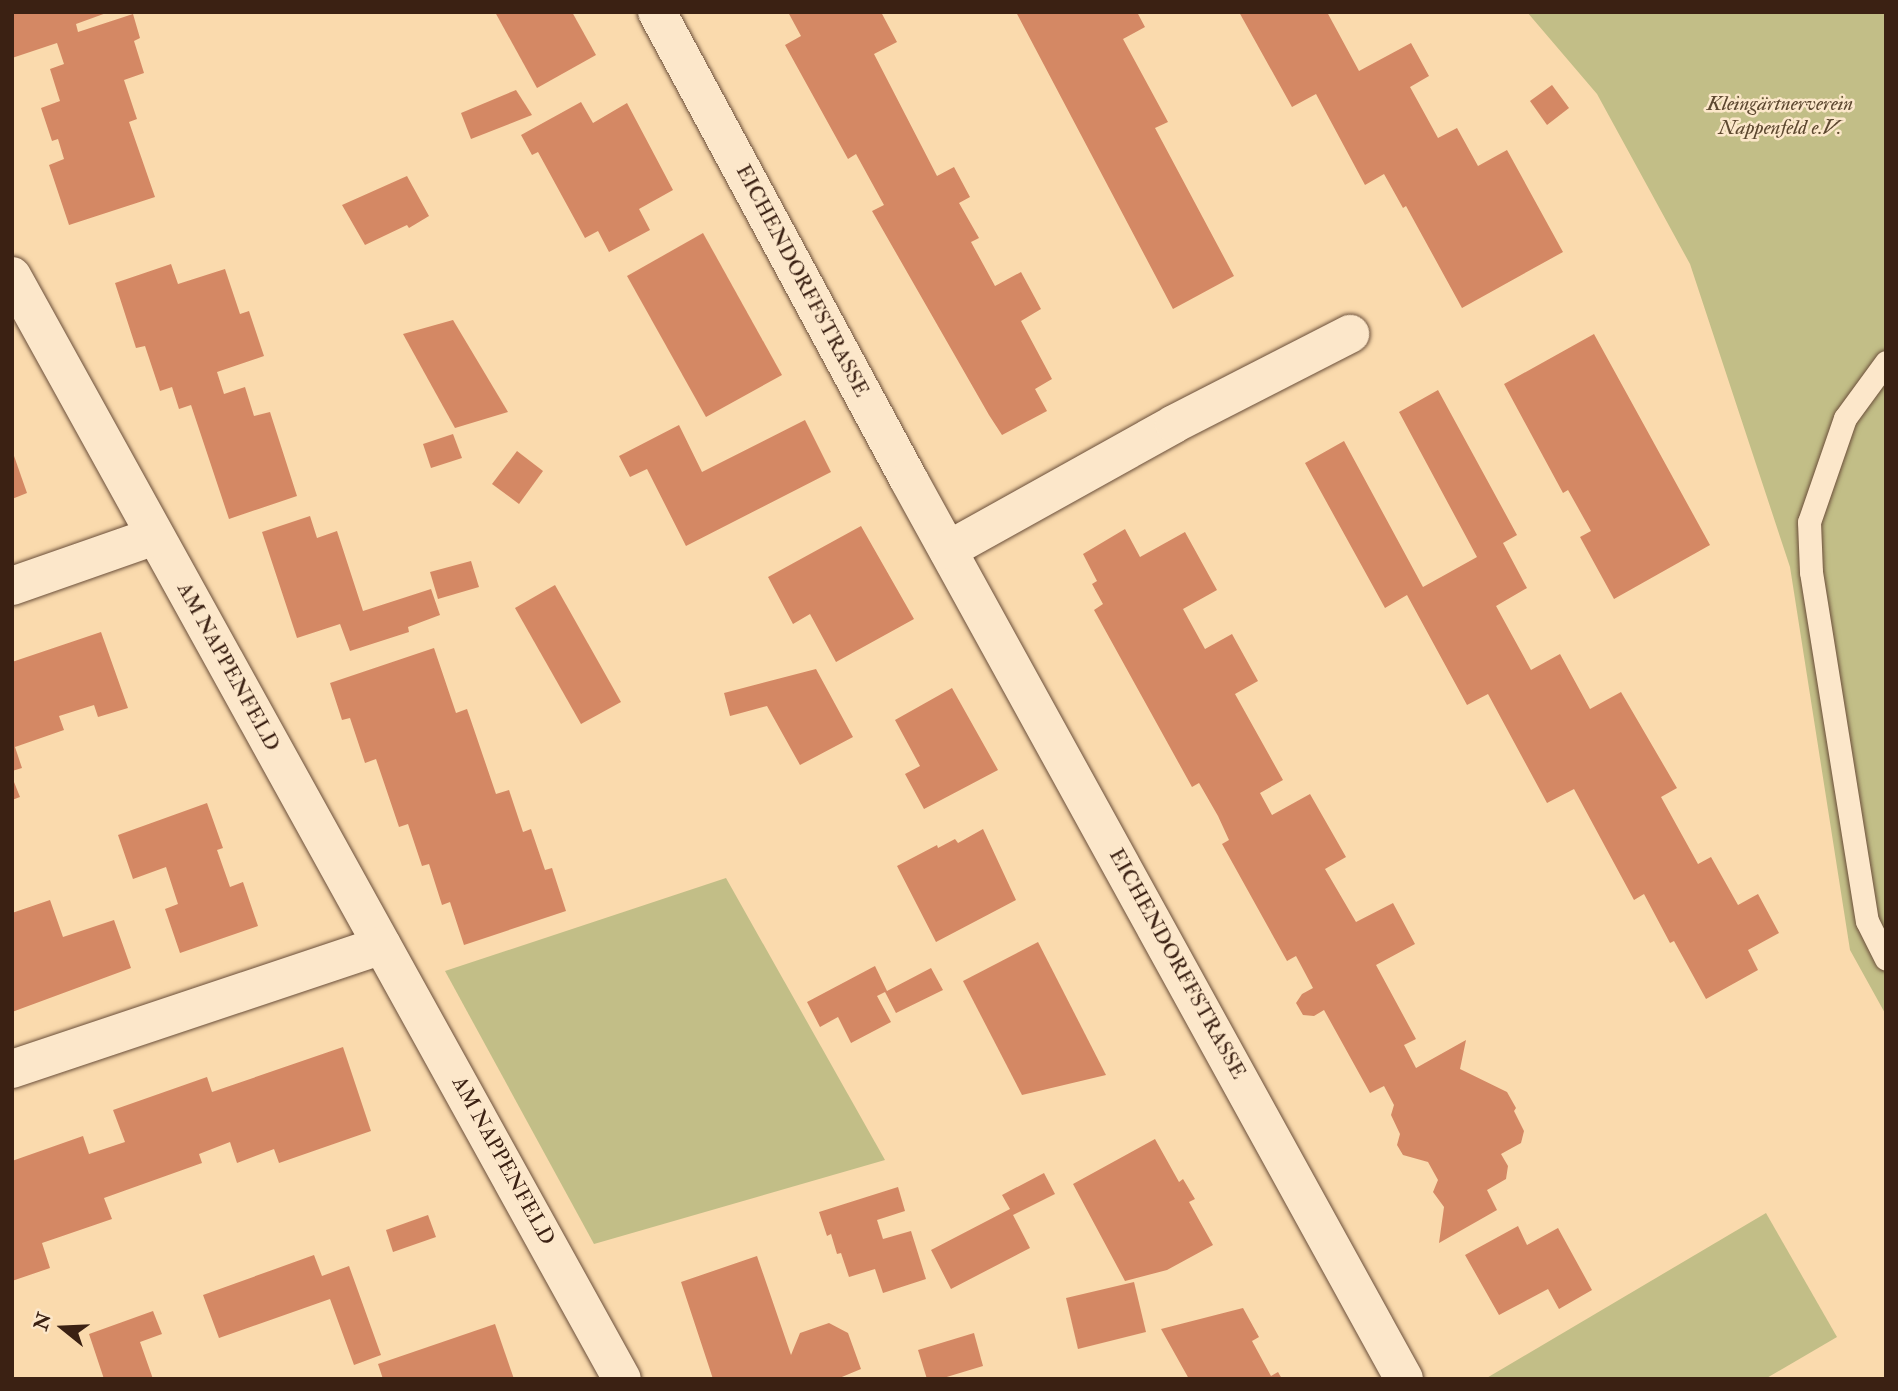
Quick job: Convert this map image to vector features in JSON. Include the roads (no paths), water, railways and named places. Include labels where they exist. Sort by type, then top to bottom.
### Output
[{"type":"street","name":"EICHENDORFFSTRASSE","points":[[657,12],[948,550],[1404,1379]]},
{"type":"street","name":"AM NAPPENFELD","points":[[12,276],[622,1379]]},
{"type":"street","points":[[948,550],[1184,419],[1350,334]]},
{"type":"street","points":[[12,586],[155,536]]},
{"type":"street","points":[[12,1069],[382,945]]},
{"type":"lane","points":[[1886,362],[1844,418],[1809,522],[1811,572],[1867,921],[1886,959]]},
{"type":"park label","name":"Kleingärtnerverein Nappenfeld e.V.","points":[[1780,116]]}]
